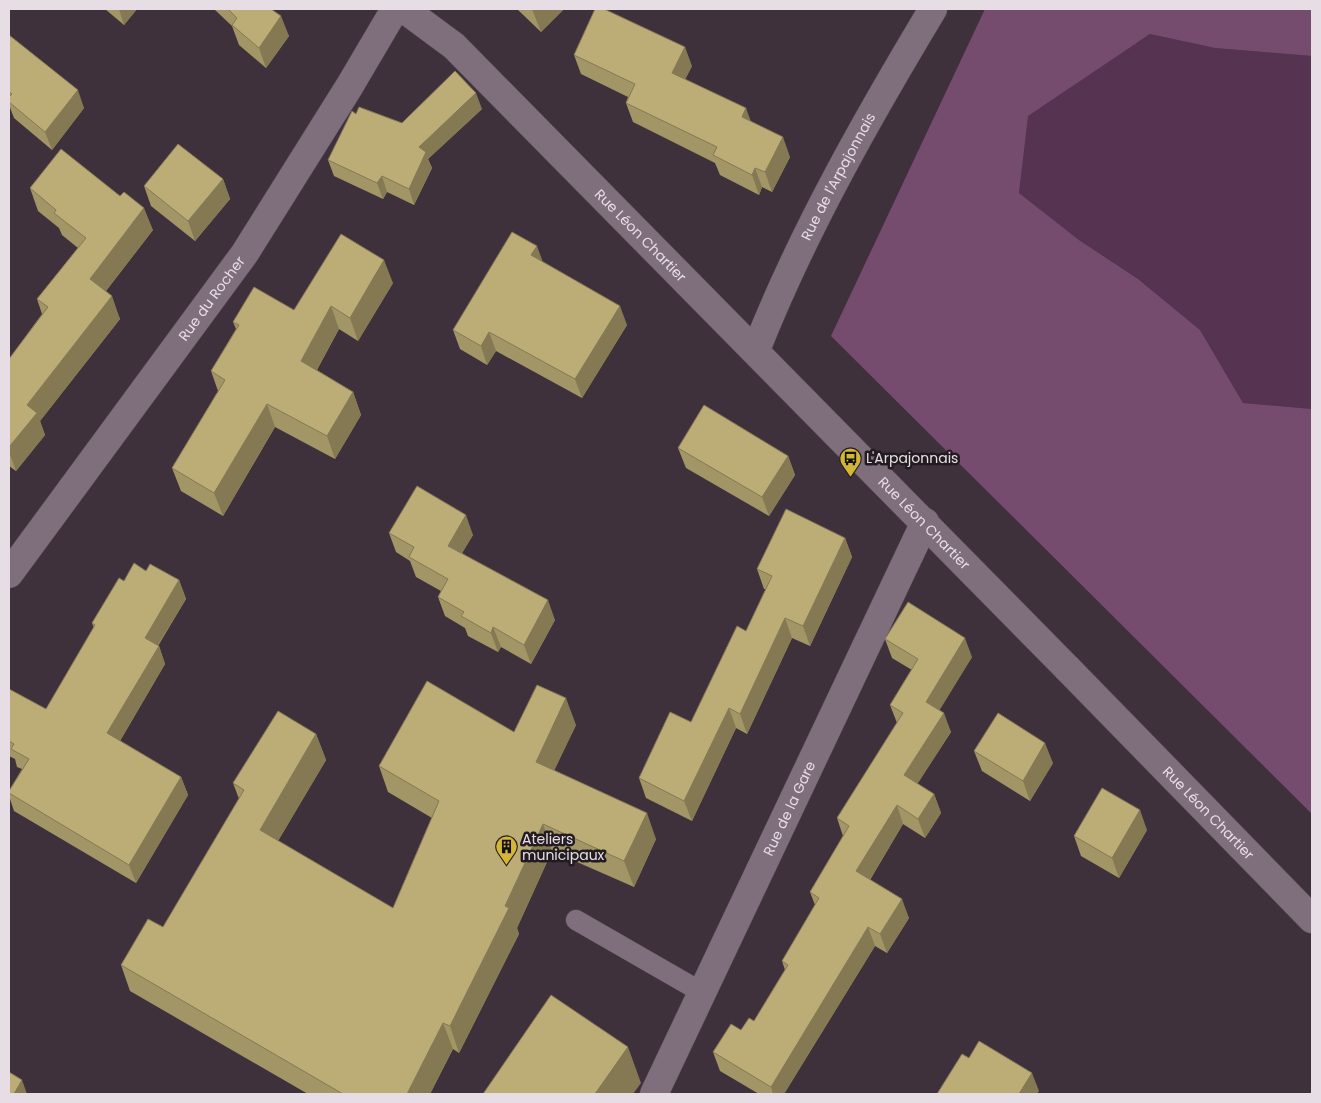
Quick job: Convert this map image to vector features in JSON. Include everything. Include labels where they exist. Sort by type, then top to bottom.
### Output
[{"type":"main road","name":"Rue du Rocher","points":[[9,574],[246,253],[395,9]]},
{"type":"main road","name":"Rue Léon Chartier","points":[[404,9],[454,46],[756,350],[1312,919]]},
{"type":"main road","name":"Rue de l'Arpajonnais","points":[[756,350],[776,298],[880,96],[933,9]]},
{"type":"main road","name":"Rue de la Gare","points":[[654,1094],[925,522]]},
{"type":"lane","points":[[576,920],[702,993]]},
{"type":"shaded area","points":[[985,9],[1312,9],[1312,56],[1215,48],[1150,34],[1028,116],[1019,193],[1079,240],[1138,279],[1200,330],[1243,403],[1312,409],[1312,814],[831,336]]},
{"type":"shaded area","points":[[1150,34],[1215,48],[1312,56],[1312,409],[1243,403],[1200,330],[1138,279],[1079,240],[1019,193],[1027,116]]},
{"type":"building","points":[[228,9],[271,9],[281,16],[259,48],[232,25],[237,18]]},
{"type":"building","points":[[595,9],[604,9],[685,47],[672,73],[746,108],[742,117],[783,137],[765,172],[755,168],[752,175],[713,155],[717,147],[626,103],[635,84],[574,55]]},
{"type":"building","points":[[9,35],[78,90],[45,132],[9,102],[9,97],[12,94],[9,92]]},
{"type":"building","points":[[455,71],[476,93],[419,147],[426,152],[409,189],[382,176],[377,183],[328,160],[352,111],[356,114],[359,107],[402,123]]},
{"type":"building","points":[[178,144],[223,179],[188,221],[144,186]]},
{"type":"building","points":[[61,149],[120,196],[124,192],[144,208],[90,279],[112,296],[27,405],[37,413],[9,447],[9,359],[48,307],[37,299],[86,238],[54,213],[56,210],[30,188]]},
{"type":"building","points":[[512,232],[537,246],[531,255],[620,306],[575,379],[489,332],[481,346],[453,330]]},
{"type":"building","points":[[341,234],[384,260],[350,318],[331,306],[301,361],[353,392],[327,436],[267,404],[214,493],[172,468],[225,380],[211,371],[239,325],[233,322],[254,287],[294,310]]},
{"type":"building","points":[[704,405],[788,456],[762,497],[678,448]]},
{"type":"building","points":[[417,486],[466,515],[448,546],[548,600],[524,645],[493,627],[491,633],[461,616],[464,612],[438,597],[448,579],[409,557],[414,547],[389,533]]},
{"type":"building","points":[[786,509],[845,538],[803,626],[785,618],[740,714],[729,708],[684,801],[639,778],[670,712],[691,722],[737,626],[746,631],[772,576],[757,569]]},
{"type":"building","points":[[134,563],[146,571],[150,564],[179,580],[145,638],[159,646],[107,733],[181,777],[129,865],[9,793],[29,759],[11,749],[14,744],[9,741],[9,689],[46,709],[95,625],[92,623],[119,578],[124,581]]},
{"type":"building","points":[[908,602],[965,638],[926,702],[944,713],[904,775],[934,794],[918,819],[897,805],[856,871],[902,899],[880,934],[868,927],[771,1087],[713,1052],[731,1024],[741,1030],[749,1018],[754,1021],[788,965],[782,961],[819,898],[810,892],[849,826],[837,818],[903,713],[890,705],[918,659],[885,639]]},
{"type":"building","points":[[427,681],[514,732],[537,685],[566,698],[536,762],[647,813],[624,861],[543,824],[505,906],[509,908],[450,1026],[443,1023],[407,1094],[343,1094],[121,965],[148,919],[163,927],[244,790],[233,783],[278,711],[316,734],[260,830],[393,908],[439,801],[379,766]]},
{"type":"building","points":[[998,713],[1045,743],[1023,781],[974,751]]},
{"type":"building","points":[[1102,788],[1140,810],[1112,858],[1074,836]]},
{"type":"building","points":[[551,995],[628,1047],[595,1094],[483,1094]]},
{"type":"building","points":[[979,1041],[1032,1073],[1019,1094],[937,1094],[962,1054],[969,1058]]},
{"type":"building","points":[[9,1072],[22,1080],[14,1094],[9,1094]]},
{"type":"place","name":"L'Arpajonnais","points":[[850,477]]},
{"type":"place","name":"Ateliers municipaux","points":[[506,866]]}]
